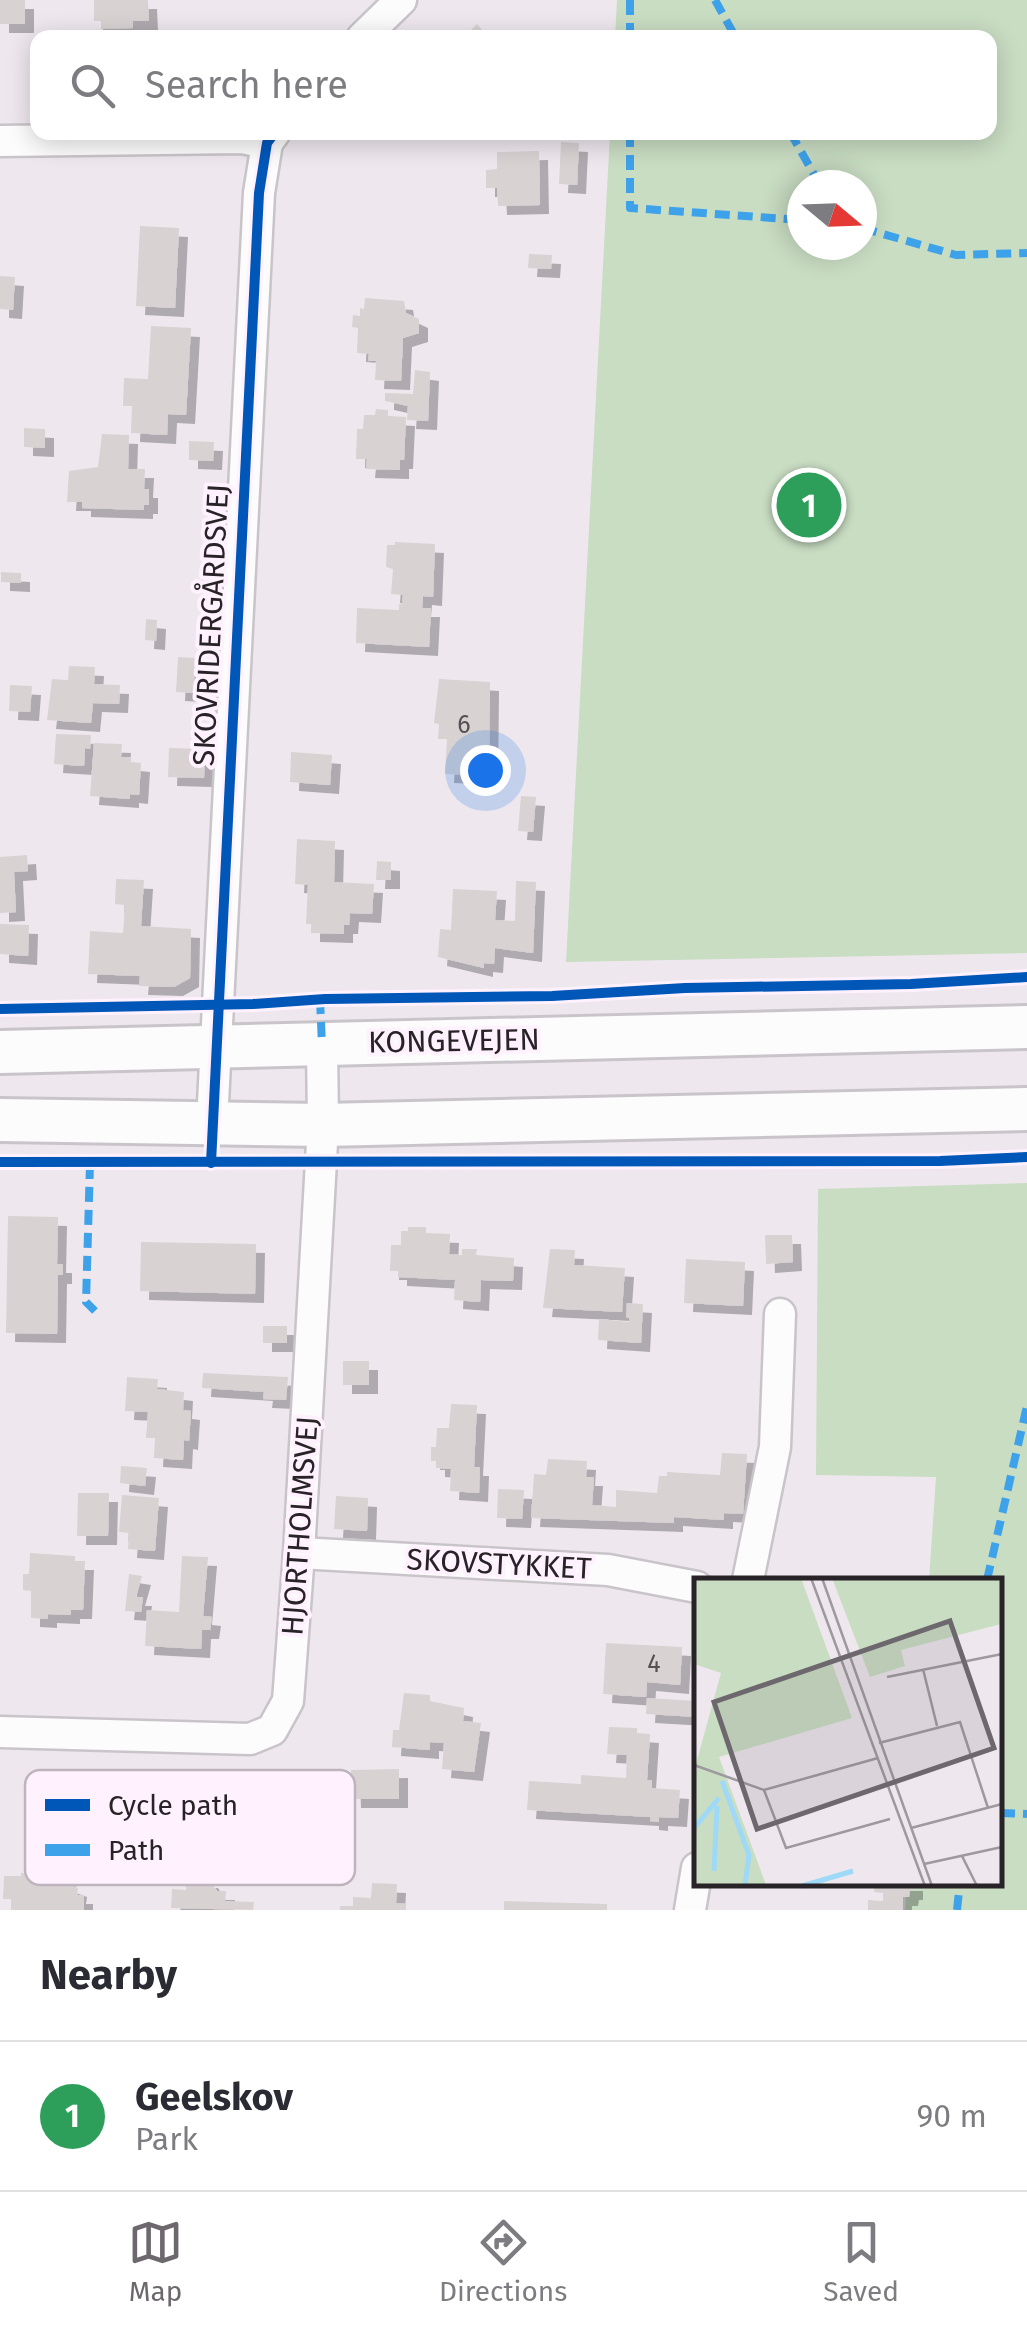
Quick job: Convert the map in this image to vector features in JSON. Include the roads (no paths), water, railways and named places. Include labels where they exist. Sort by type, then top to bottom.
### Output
[{"type":"main road","name":"KONGEVEJEN","points":[[0,1052],[1027,1026]]},
{"type":"main road","points":[[0,1120],[323,1125],[1027,1109]]},
{"type":"street","points":[[370,30],[401,0]]},
{"type":"street","points":[[0,141],[81,140]]},
{"type":"street","name":"SKOVRIDERGÅRDSVEJ","points":[[212,1124],[259,193],[271,140]]},
{"type":"street","name":"HJORTHOLMSVEJ","points":[[0,1732],[250,1739],[272,1730],[288,1700],[300,1553],[323,1125],[322,1044]]},
{"type":"street","points":[[748,1578],[775,1447],[780,1314]]},
{"type":"street","name":"SKOVSTYKKET","points":[[300,1553],[608,1570],[694,1587]]},
{"type":"street","points":[[690,1910],[694,1885]]},
{"type":"place","name":"Geelskov","points":[[809,505]]}]
